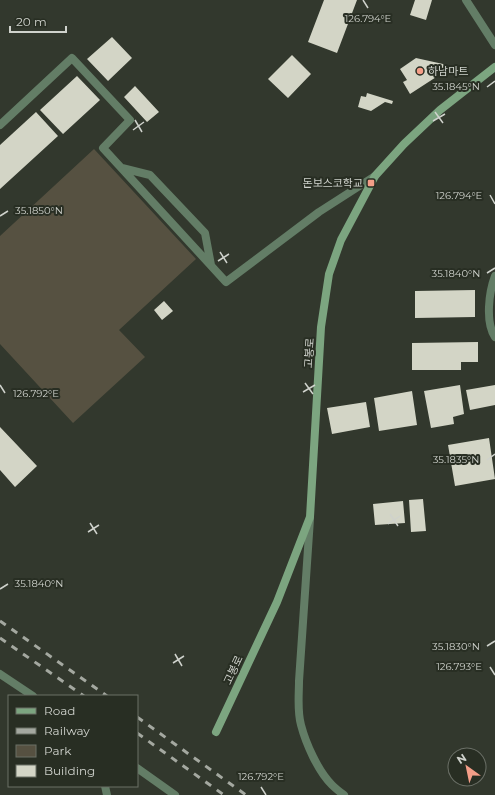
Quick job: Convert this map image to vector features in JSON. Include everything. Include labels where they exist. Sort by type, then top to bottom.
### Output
[{"type":"main road","name":"고봉로","points":[[216,732],[277,602],[310,517],[321,327],[329,274],[341,240],[375,176],[404,144],[440,110],[495,67]]},
{"type":"street","points":[[466,0],[495,45]]},
{"type":"street","points":[[0,125],[72,58],[130,120],[103,148],[226,282],[319,212],[375,176]]},
{"type":"street","points":[[122,168],[150,175],[204,233],[212,265]]},
{"type":"street","points":[[495,276],[489,309],[491,331],[495,337]]},
{"type":"street","points":[[310,517],[299,681],[300,724],[309,749],[320,768],[331,785],[344,795]]},
{"type":"street","points":[[0,674],[32,695]]},
{"type":"street","points":[[138,769],[175,795]]},
{"type":"green space","points":[[94,149],[196,259],[119,330],[145,357],[73,423],[0,344],[0,236]]},
{"type":"building","points":[[324,0],[357,0],[337,53],[308,42]]},
{"type":"building","points":[[415,0],[432,0],[426,20],[410,15]]},
{"type":"building","points":[[112,37],[132,58],[108,81],[87,59]]},
{"type":"building","points":[[292,55],[311,74],[288,98],[268,79]]},
{"type":"building","points":[[416,58],[443,64],[447,70],[410,94],[403,82],[407,80],[400,69]]},
{"type":"building","points":[[77,76],[100,100],[63,134],[40,110]]},
{"type":"building","points":[[135,86],[159,112],[147,122],[124,97]]},
{"type":"building","points":[[367,93],[393,101],[392,104],[385,102],[371,111],[358,107],[361,96],[366,97]]},
{"type":"building","points":[[36,112],[58,136],[0,189],[0,145]]},
{"type":"building","points":[[475,290],[475,317],[415,318],[415,291]]},
{"type":"building","points":[[164,301],[173,311],[162,320],[154,310]]},
{"type":"building","points":[[478,342],[478,362],[461,362],[461,370],[412,370],[412,343]]},
{"type":"building","points":[[460,385],[464,414],[453,417],[454,424],[431,428],[424,391]]},
{"type":"building","points":[[495,385],[495,405],[470,410],[466,390]]},
{"type":"building","points":[[412,391],[417,425],[379,431],[374,398]]},
{"type":"building","points":[[366,402],[370,427],[332,434],[327,408]]},
{"type":"building","points":[[0,427],[37,466],[15,487],[0,470]]},
{"type":"building","points":[[489,438],[495,479],[455,486],[448,445]]},
{"type":"building","points":[[423,499],[426,531],[411,532],[409,500]]},
{"type":"building","points":[[403,501],[405,523],[375,525],[373,504]]},
{"type":"railway","points":[[0,621],[106,695]]},
{"type":"railway","points":[[0,638],[83,695]]},
{"type":"railway","points":[[138,718],[246,795]]},
{"type":"railway","points":[[138,734],[224,795]]},
{"type":"place","name":"하남마트","points":[[420,71]]},
{"type":"place","name":"돈보스코학교","points":[[371,183]]}]
